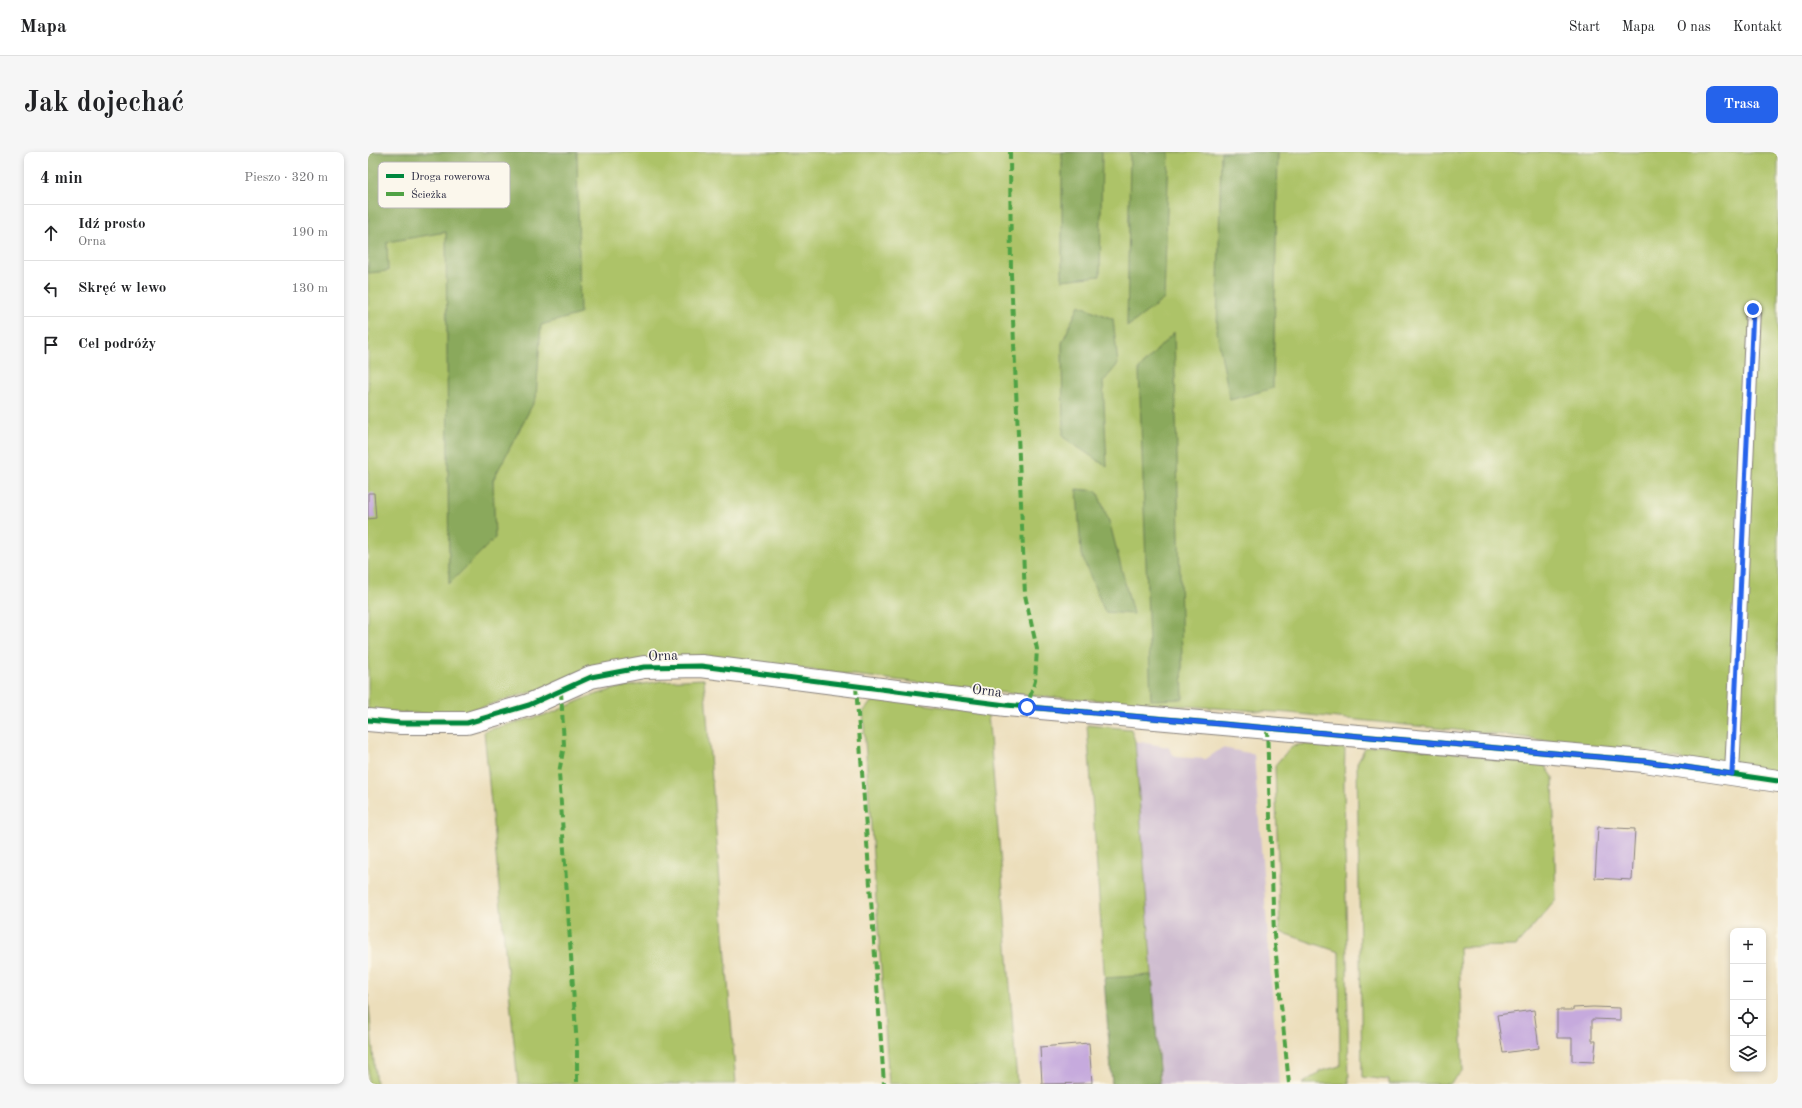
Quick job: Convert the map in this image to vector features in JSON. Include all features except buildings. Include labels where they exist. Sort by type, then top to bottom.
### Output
[{"type":"street","name":"Orna","points":[[368,720],[401,723],[467,723],[529,705],[591,677],[644,667],[701,666],[1006,705],[1644,761],[1778,781]]},
{"type":"lane","points":[[1732,774],[1753,309]]},
{"type":"shaded area","points":[[1135,741],[1168,747],[1175,757],[1206,759],[1222,748],[1254,754],[1279,1084],[1161,1084]]},
{"type":"green space","points":[[368,152],[1778,152],[1778,773],[1505,735],[1289,713],[1022,695],[702,657],[551,686],[456,715],[368,711]]},
{"type":"green space","points":[[368,152],[577,152],[580,314],[541,325],[536,398],[493,480],[495,538],[449,584],[446,232],[387,242],[388,271],[368,273]]},
{"type":"green space","points":[[1062,152],[1102,152],[1100,276],[1062,280]]},
{"type":"green space","points":[[1130,152],[1169,152],[1164,299],[1127,327]]},
{"type":"green space","points":[[1221,152],[1278,152],[1273,388],[1230,400],[1217,333]]},
{"type":"green space","points":[[1079,305],[1113,319],[1118,364],[1103,382],[1107,467],[1063,437],[1062,343]]},
{"type":"green space","points":[[1174,332],[1183,699],[1151,700],[1139,369]]},
{"type":"green space","points":[[1077,489],[1097,491],[1110,524],[1133,614],[1105,612],[1081,554]]},
{"type":"green space","points":[[704,679],[736,1084],[518,1084],[484,731],[552,713],[588,697],[618,688],[661,681]]},
{"type":"green space","points":[[883,698],[988,714],[1002,876],[1017,1084],[889,1084],[863,712],[872,701]]},
{"type":"green space","points":[[1087,725],[1131,729],[1135,741],[1160,1084],[1112,1084]]},
{"type":"green space","points":[[1304,744],[1345,749],[1344,783],[1349,1084],[1302,1084],[1321,1071],[1340,1066],[1339,952],[1280,932],[1275,765],[1292,746]]},
{"type":"green space","points":[[1377,745],[1462,753],[1545,765],[1553,777],[1556,900],[1516,946],[1459,947],[1463,1070],[1450,1084],[1389,1084],[1389,1080],[1362,1077],[1357,763],[1365,748]]},
{"type":"green space","points":[[1152,975],[1160,1084],[1112,1084],[1104,978]]},
{"type":"green space","points":[[368,995],[376,1084],[368,1084]]},
{"type":"marked path","points":[[1010,152],[1011,274],[1025,595],[1037,649],[1035,681],[1027,707]]},
{"type":"marked path","points":[[856,686],[884,1084]]},
{"type":"marked path","points":[[561,691],[564,745],[559,773],[577,1048],[577,1084]]},
{"type":"marked path","points":[[1267,728],[1274,935],[1289,1084]]},
{"type":"cycle path","points":[[368,720],[401,723],[467,723],[529,705],[591,677],[644,667],[701,666],[1006,705],[1644,761],[1778,781]]},
{"type":"route","points":[[1027,707],[1644,761],[1732,774],[1753,309]]}]
